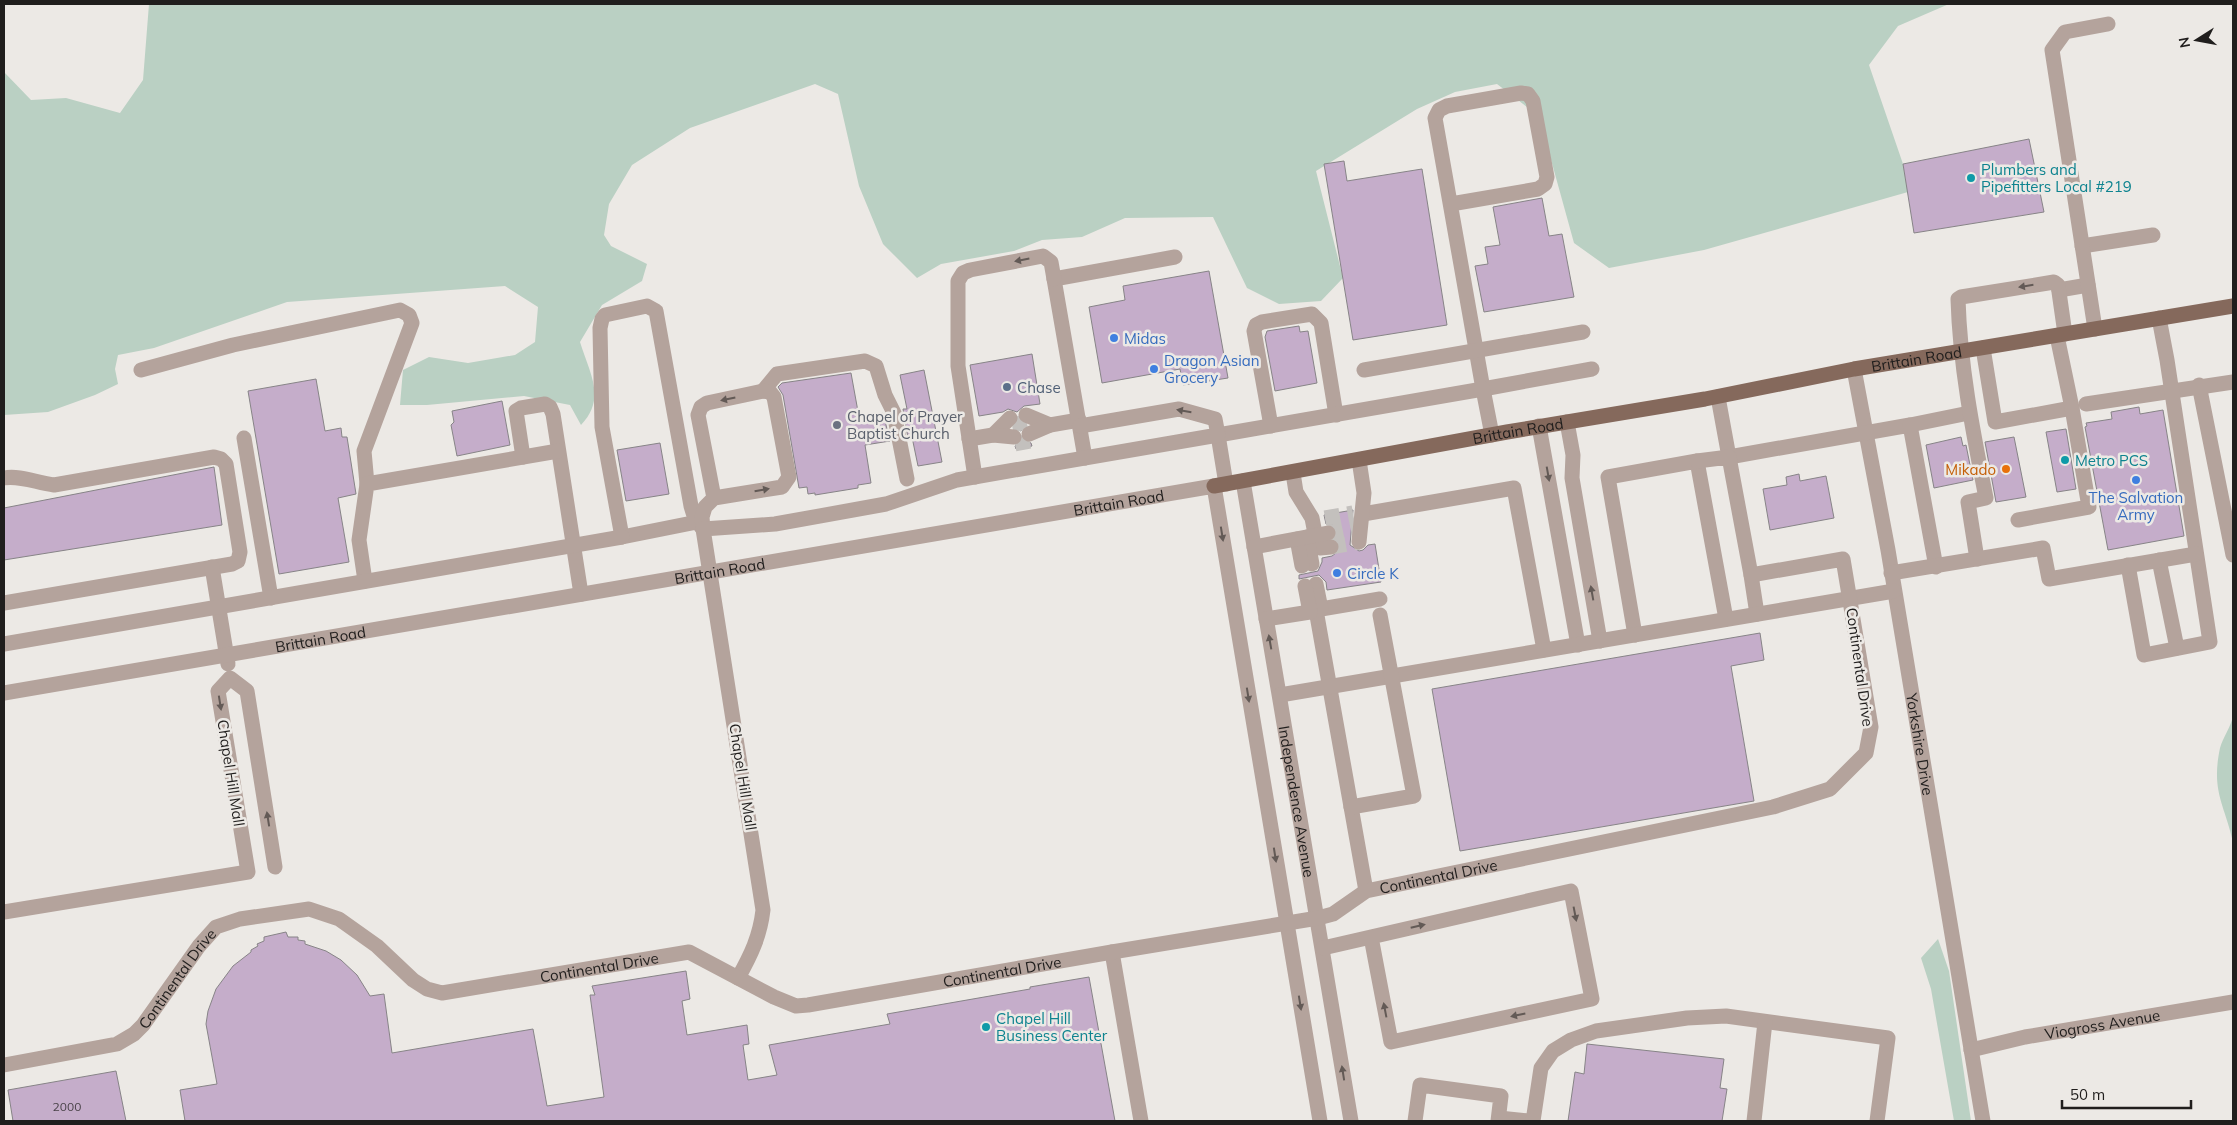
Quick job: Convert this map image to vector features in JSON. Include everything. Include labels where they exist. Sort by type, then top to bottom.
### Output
[{"type":"main road","name":"Brittain Road","points":[[1220,485],[1539,426],[1718,396],[1854,369],[2233,306]]},
{"type":"street","points":[[2095,329],[2052,50],[2065,32],[2108,24]]},
{"type":"street","points":[[1451,204],[1538,189],[1545,184],[1547,177],[1533,100],[1528,94],[1521,93],[1455,104],[1439,110],[1436,118],[1451,204],[1484,388],[1492,435]]},
{"type":"street","points":[[2082,246],[2153,234]]},
{"type":"street","points":[[975,477],[958,366],[958,281],[963,273],[970,270],[1043,256],[1051,262],[1085,458]]},
{"type":"street","points":[[1054,279],[1175,257]]},
{"type":"street","points":[[1977,559],[1968,502],[1986,498],[1969,413],[1961,352],[1958,299],[2054,282],[2058,285],[2059,290],[2061,335],[2079,406],[2089,507],[2018,520]]},
{"type":"street","points":[[2059,290],[2088,285]]},
{"type":"street","points":[[622,537],[602,427],[600,328],[605,315],[647,306],[656,311],[690,506],[700,526]]},
{"type":"street","points":[[141,370],[233,345],[400,310],[409,314],[412,323],[364,452],[366,484],[359,540],[365,581]]},
{"type":"street","points":[[1271,426],[1254,331],[1256,325],[1262,322],[1312,314],[1317,317],[1321,323],[1336,414]]},
{"type":"street","points":[[2128,566],[2144,655],[2210,642],[2159,318]]},
{"type":"street","points":[[1364,370],[1583,332]]},
{"type":"street","points":[[1983,348],[1995,422],[2199,385],[2233,382]]},
{"type":"street","points":[[763,391],[777,374],[865,361],[876,366],[885,395],[894,413],[907,479]]},
{"type":"street","points":[[4,644],[622,537],[700,526],[775,524],[886,504],[957,480],[1592,369]]},
{"type":"street","name":"Yorkshire Drive","points":[[1854,369],[1892,573],[1983,1121]]},
{"type":"street","points":[[2199,385],[2233,556]]},
{"type":"street","points":[[700,526],[705,507],[714,498],[782,487],[787,482],[789,477],[774,397],[770,392],[763,391],[707,403],[701,407],[698,415],[714,498]]},
{"type":"street","points":[[1718,396],[1757,614]]},
{"type":"street","points":[[522,457],[516,411],[521,408],[545,404],[550,408],[581,594]]},
{"type":"street","points":[[1050,425],[1028,428],[1180,409],[1215,419],[1218,435]]},
{"type":"street","points":[[1635,635],[1608,477],[1729,457],[1866,431],[1910,425],[1969,413]]},
{"type":"street","points":[[1567,422],[1573,455],[1572,478],[1600,641]]},
{"type":"street","points":[[1910,425],[1936,567]]},
{"type":"street","points":[[1539,426],[1578,644]]},
{"type":"street","points":[[969,439],[1013,431],[993,435]]},
{"type":"street","name":"Independence Avenue","points":[[1218,435],[1220,485],[1286,924],[1320,1121]]},
{"type":"street","points":[[244,438],[271,598]]},
{"type":"street","points":[[366,484],[558,451]]},
{"type":"street","points":[[4,478],[13,476],[54,485],[214,456],[226,464],[240,552],[238,561],[212,567],[4,603]]},
{"type":"street","points":[[1359,460],[1364,493],[1359,522],[1514,488],[1544,650]]},
{"type":"street","points":[[1697,461],[1726,619]]},
{"type":"street","points":[[1293,472],[1296,492],[1317,533],[1307,566]]},
{"type":"street","name":"Independence Avenue","points":[[1244,481],[1351,1121]]},
{"type":"street","name":"Brittain Road","points":[[4,694],[1220,485]]},
{"type":"street","name":"Chapel Hill Mall","points":[[700,526],[711,572],[763,910],[762,923],[754,950],[738,978]]},
{"type":"street","points":[[1254,547],[1317,533]]},
{"type":"street","points":[[1892,573],[2043,548],[2049,579],[2196,554]]},
{"type":"street","points":[[1280,695],[1850,598],[1843,559],[1751,575]]},
{"type":"street","points":[[2159,560],[2177,648]]},
{"type":"street","points":[[212,567],[230,678]]},
{"type":"street","points":[[1310,585],[1366,891]]},
{"type":"street","name":"Continental Drive","points":[[4,1065],[117,1044],[134,1034],[143,1025],[199,946],[216,927],[240,919],[309,908],[339,919],[377,946],[413,980],[427,989],[442,993],[682,952],[696,954],[774,998],[796,1006],[808,1006],[1112,952],[1318,918],[1333,914],[1366,891],[1773,807],[1830,789],[1866,753],[1872,727],[1850,598],[1894,591]]},
{"type":"street","points":[[1266,619],[1380,599]]},
{"type":"street","points":[[1351,806],[1414,796],[1380,615]]},
{"type":"street","name":"Chapel Hill Mall","points":[[4,912],[248,872],[218,691],[230,678],[246,691],[276,867]]},
{"type":"street","points":[[1323,948],[1571,891],[1592,999],[1391,1042],[1371,937]]},
{"type":"street","points":[[1112,952],[1141,1121]]},
{"type":"street","name":"Viogross Avenue","points":[[1971,1050],[2025,1037],[2233,1002]]},
{"type":"street","points":[[1415,1121],[1420,1085],[1501,1096],[1498,1119],[1531,1121],[1541,1068],[1553,1051],[1571,1040],[1596,1031],[1687,1018],[1726,1016],[1888,1038],[1877,1121]]},
{"type":"street","points":[[1754,1121],[1764,1022]]},
{"type":"green space","points":[[149,4],[1949,4],[1898,26],[1869,65],[1903,164],[1908,192],[1704,250],[1609,268],[1574,243],[1550,156],[1536,114],[1497,84],[1455,92],[1417,109],[1316,171],[1343,278],[1321,301],[1279,304],[1247,288],[1213,217],[1125,218],[1082,237],[1042,240],[1014,251],[941,264],[917,278],[883,244],[859,186],[838,94],[815,84],[690,128],[632,165],[609,204],[604,235],[611,246],[647,264],[642,281],[602,305],[580,342],[594,385],[593,405],[589,415],[581,425],[570,405],[524,396],[427,405],[400,405],[403,370],[429,357],[468,363],[515,355],[535,342],[538,307],[505,286],[287,302],[154,348],[118,355],[115,369],[118,384],[95,395],[48,412],[4,415],[4,72],[31,100],[66,98],[120,113],[143,80]]},
{"type":"green space","points":[[2233,716],[2233,842],[2220,796],[2217,775],[2220,748]]},
{"type":"green space","points":[[1938,939],[1949,971],[1971,1121],[1954,1121],[1931,989],[1921,958]]},
{"type":"building","name":"Plumbers and Pipefitters Local #219","points":[[2029,139],[2044,212],[1914,233],[1903,164]]},
{"type":"building","points":[[1344,161],[1347,181],[1422,169],[1447,325],[1353,340],[1324,164]]},
{"type":"building","points":[[1542,198],[1549,236],[1562,234],[1574,297],[1484,312],[1475,266],[1488,264],[1485,247],[1500,245],[1493,207]]},
{"type":"building","points":[[1209,271],[1228,378],[1183,385],[1180,369],[1102,383],[1089,307],[1125,300],[1123,286]]},
{"type":"building","points":[[1299,326],[1300,332],[1308,331],[1317,383],[1275,391],[1265,337],[1267,331]]},
{"type":"building","points":[[1032,354],[1040,404],[1024,406],[1017,412],[1008,409],[1003,412],[979,416],[970,365]]},
{"type":"building","points":[[924,370],[942,462],[918,466],[912,437],[908,438],[903,409],[907,409],[900,375]]},
{"type":"building","name":"Chapel of Prayer Baptist Church","points":[[851,373],[859,417],[883,413],[890,441],[865,445],[871,483],[858,485],[858,488],[815,495],[815,493],[808,494],[807,487],[799,488],[783,395],[778,387],[782,383]]},
{"type":"building","points":[[316,379],[325,431],[341,428],[342,437],[347,437],[356,494],[338,498],[349,562],[279,574],[248,391]]},
{"type":"building","points":[[502,401],[510,445],[457,456],[451,425],[454,422],[452,411]]},
{"type":"building","name":"The Salvation Army","points":[[2139,407],[2140,414],[2163,410],[2184,536],[2108,550],[2085,427],[2087,426],[2086,423],[2112,419],[2111,412]]},
{"type":"building","points":[[1019,421],[1026,425],[1021,431],[1014,428]]},
{"type":"building","name":"Metro PCS","points":[[2066,429],[2076,489],[2057,492],[2046,432]]},
{"type":"building","points":[[1961,437],[1963,446],[1966,445],[1973,480],[1934,488],[1926,445]]},
{"type":"building","name":"Mikado","points":[[2014,437],[2026,497],[1996,502],[1985,442]]},
{"type":"building","points":[[1022,440],[1031,443],[1032,446],[1016,449],[1015,446]]},
{"type":"building","points":[[660,443],[669,494],[626,501],[617,450]]},
{"type":"building","points":[[214,467],[222,525],[4,560],[4,508]]},
{"type":"building","points":[[1799,474],[1800,481],[1826,476],[1834,518],[1770,530],[1763,489],[1787,485],[1786,477]]},
{"type":"building","points":[[1353,510],[1350,545],[1359,551],[1368,545],[1375,544],[1381,582],[1327,590],[1326,582],[1319,575],[1299,579],[1299,575],[1318,571],[1322,558],[1332,556],[1340,550],[1339,542],[1335,539],[1337,531],[1332,524],[1326,524],[1324,515]]},
{"type":"building","points":[[1760,633],[1764,660],[1731,666],[1754,801],[1460,851],[1432,689]]},
{"type":"building","name":"Chapel Hill Business Center","points":[[286,932],[288,937],[298,937],[298,940],[305,941],[305,944],[326,951],[341,960],[357,975],[370,996],[384,994],[392,1053],[533,1029],[547,1106],[604,1097],[590,995],[595,995],[592,986],[686,971],[690,999],[682,1001],[687,1035],[747,1025],[749,1044],[743,1045],[748,1080],[777,1075],[769,1045],[890,1024],[887,1014],[1089,977],[1115,1121],[185,1121],[180,1090],[217,1084],[206,1024],[208,1011],[216,989],[233,966],[258,946],[257,944],[264,941],[264,937]]},
{"type":"building","points":[[1587,1044],[1724,1059],[1720,1088],[1727,1089],[1722,1121],[1568,1121],[1575,1072],[1584,1074]]},
{"type":"building","points":[[116,1071],[126,1121],[13,1121],[8,1090]]},
{"type":"tunnel","points":[[1012,425],[1027,422]]},
{"type":"tunnel","points":[[1015,444],[1031,441]]},
{"type":"tunnel","points":[[1325,518],[1353,513]]},
{"type":"tunnel","points":[[1328,533],[1356,527]]},
{"type":"tunnel","points":[[1331,547],[1359,542]]},
{"type":"place","name":"Plumbers and Pipefitters Local #219","points":[[1971,178]]},
{"type":"place","name":"Midas","points":[[1114,338]]},
{"type":"place","name":"Dragon Asian Grocery","points":[[1154,369]]},
{"type":"place","name":"Chase","points":[[1007,387]]},
{"type":"place","name":"Chapel of Prayer Baptist Church","points":[[837,425]]},
{"type":"place","name":"Metro PCS","points":[[2065,460]]},
{"type":"place","name":"Mikado","points":[[2006,469]]},
{"type":"place","name":"The Salvation Army","points":[[2136,480]]},
{"type":"place","name":"Circle K","points":[[1337,573]]},
{"type":"place","name":"Chapel Hill Business Center","points":[[986,1027]]}]
